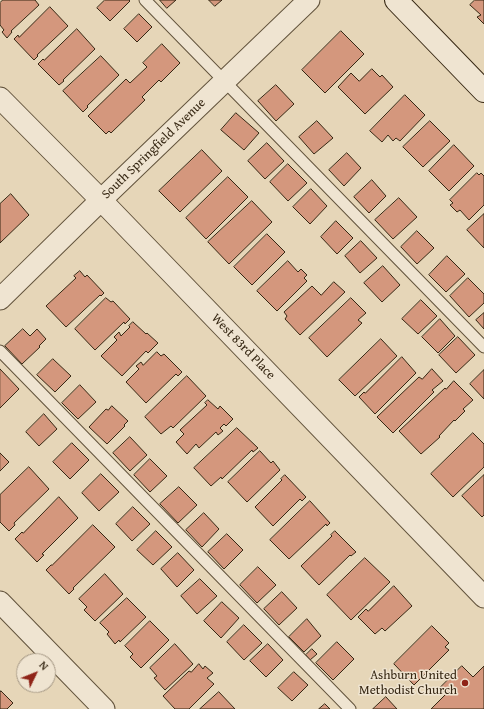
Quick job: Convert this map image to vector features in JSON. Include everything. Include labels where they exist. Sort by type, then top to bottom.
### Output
[{"type":"street","name":"South Springfield Avenue","points":[[0,299],[309,0]]},
{"type":"street","points":[[396,0],[484,91]]},
{"type":"street","name":"West 83rd Place","points":[[0,98],[101,200],[484,597]]},
{"type":"street","points":[[0,602],[104,709]]},
{"type":"lane","points":[[145,0],[484,347]]},
{"type":"lane","points":[[0,351],[350,709]]},
{"type":"building","points":[[3,0],[35,0],[39,5],[11,31],[12,32],[7,38],[2,32],[4,30],[0,25],[0,3]]},
{"type":"building","points":[[105,0],[130,1],[110,21],[97,8]]},
{"type":"building","points":[[160,0],[176,0],[167,8]]},
{"type":"building","points":[[209,0],[222,0],[215,6]]},
{"type":"building","points":[[475,0],[484,0],[484,24],[477,17],[481,15],[470,5]]},
{"type":"building","points":[[50,7],[68,26],[37,55],[38,56],[34,60],[14,39],[18,35],[19,37]]},
{"type":"building","points":[[139,14],[152,27],[137,42],[124,29]]},
{"type":"building","points":[[77,29],[95,49],[59,85],[38,64]]},
{"type":"building","points":[[341,31],[364,54],[325,93],[302,70]]},
{"type":"building","points":[[162,44],[180,63],[161,82],[159,80],[142,97],[145,100],[111,133],[109,131],[106,134],[88,116],[126,79],[130,83],[147,67],[143,63]]},
{"type":"building","points":[[101,56],[119,75],[87,106],[88,107],[83,112],[63,91]]},
{"type":"building","points":[[372,69],[380,77],[382,75],[393,87],[365,114],[338,87],[351,73],[359,81]]},
{"type":"building","points":[[276,85],[294,104],[276,121],[258,101]]},
{"type":"building","points":[[405,95],[425,115],[400,141],[396,138],[393,141],[388,135],[382,142],[370,131]]},
{"type":"building","points":[[236,113],[259,133],[244,150],[221,130]]},
{"type":"building","points":[[317,121],[333,138],[314,154],[299,137]]},
{"type":"building","points":[[430,121],[450,141],[423,167],[403,147]]},
{"type":"building","points":[[267,143],[284,161],[265,179],[248,161]]},
{"type":"building","points":[[454,145],[474,166],[449,191],[429,171]]},
{"type":"building","points":[[202,150],[222,171],[180,212],[159,191]]},
{"type":"building","points":[[347,153],[361,168],[344,186],[329,170]]},
{"type":"building","points":[[288,164],[307,183],[288,201],[270,182]]},
{"type":"building","points":[[477,173],[479,175],[481,173],[484,176],[484,205],[469,220],[460,210],[457,212],[450,205],[453,203],[450,200]]},
{"type":"building","points":[[228,177],[248,197],[206,239],[186,218]]},
{"type":"building","points":[[372,180],[386,196],[369,213],[354,197]]},
{"type":"building","points":[[311,189],[327,206],[310,224],[293,207]]},
{"type":"building","points":[[11,194],[29,215],[0,243],[0,204]]},
{"type":"building","points":[[399,198],[417,217],[393,239],[375,220]]},
{"type":"building","points":[[252,201],[272,222],[229,264],[208,242]]},
{"type":"building","points":[[484,214],[484,248],[467,230]]},
{"type":"building","points":[[336,221],[353,238],[337,254],[321,237]]},
{"type":"building","points":[[417,231],[434,248],[417,264],[401,247]]},
{"type":"building","points":[[267,234],[285,252],[252,285],[234,267]]},
{"type":"building","points":[[361,241],[377,258],[360,273],[345,256]]},
{"type":"building","points":[[447,256],[465,274],[446,292],[429,275]]},
{"type":"building","points":[[288,261],[298,272],[301,269],[307,275],[304,278],[307,281],[277,311],[257,291]]},
{"type":"building","points":[[383,266],[400,285],[382,302],[364,283]]},
{"type":"building","points":[[80,271],[85,277],[87,275],[104,293],[66,327],[46,306],[76,278],[74,276]]},
{"type":"building","points":[[468,278],[484,294],[484,303],[469,317],[450,296]]},
{"type":"building","points":[[334,282],[345,292],[300,335],[285,319],[287,316],[284,312],[312,286],[321,295]]},
{"type":"building","points":[[106,298],[111,302],[113,301],[130,319],[125,324],[124,322],[95,350],[75,329]]},
{"type":"building","points":[[351,298],[366,313],[358,320],[362,323],[327,357],[309,338]]},
{"type":"building","points":[[421,300],[437,316],[418,334],[402,319]]},
{"type":"building","points":[[484,313],[484,329],[476,320]]},
{"type":"building","points":[[440,319],[455,336],[438,353],[422,337]]},
{"type":"building","points":[[133,322],[158,343],[148,353],[146,351],[122,376],[101,356],[117,340],[114,337],[119,332],[121,336]]},
{"type":"building","points":[[23,329],[30,336],[37,329],[46,339],[39,346],[40,347],[22,364],[5,346]]},
{"type":"building","points":[[458,337],[475,355],[456,373],[439,355]]},
{"type":"building","points":[[381,339],[397,356],[355,396],[339,380]]},
{"type":"building","points":[[157,352],[161,356],[164,354],[182,372],[178,376],[176,374],[146,403],[126,382],[139,369],[136,366],[141,362],[143,365]]},
{"type":"building","points":[[402,357],[416,373],[375,414],[359,397]]},
{"type":"building","points":[[53,359],[71,376],[55,392],[37,375]]},
{"type":"building","points":[[0,369],[19,389],[0,408]]},
{"type":"building","points":[[432,369],[443,381],[432,390],[434,392],[393,433],[377,417],[419,377],[422,379]]},
{"type":"building","points":[[484,370],[484,399],[470,384]]},
{"type":"building","points":[[187,376],[206,396],[173,428],[171,426],[161,434],[145,417]]},
{"type":"building","points":[[454,381],[473,400],[463,409],[465,411],[455,421],[454,420],[439,436],[440,437],[421,454],[399,431]]},
{"type":"building","points":[[80,385],[96,402],[78,419],[62,403]]},
{"type":"building","points":[[208,400],[218,409],[220,406],[233,419],[226,426],[224,424],[220,428],[223,431],[218,435],[216,432],[199,448],[196,444],[187,454],[176,442],[184,434],[180,430],[207,405],[205,403]]},
{"type":"building","points":[[112,406],[128,421],[107,444],[89,427],[106,409],[108,410]]},
{"type":"building","points":[[44,414],[57,429],[39,446],[26,432]]},
{"type":"building","points":[[237,428],[258,448],[253,452],[252,450],[222,479],[221,477],[211,486],[194,468]]},
{"type":"building","points":[[473,433],[484,444],[484,467],[453,497],[431,474]]},
{"type":"building","points":[[130,437],[147,455],[130,471],[113,453]]},
{"type":"building","points":[[72,443],[89,460],[70,479],[53,462]]},
{"type":"building","points":[[260,451],[271,463],[273,461],[280,470],[247,502],[228,482]]},
{"type":"building","points":[[0,453],[9,462],[0,471]]},
{"type":"building","points":[[150,459],[167,476],[150,492],[134,475]]},
{"type":"building","points":[[29,467],[49,489],[14,523],[15,525],[9,531],[0,522],[0,495]]},
{"type":"building","points":[[101,474],[119,492],[99,511],[82,493]]},
{"type":"building","points":[[285,475],[306,497],[302,501],[300,499],[273,526],[255,507],[282,480],[281,479]]},
{"type":"building","points":[[484,475],[484,515],[482,517],[462,496]]},
{"type":"building","points":[[179,487],[197,505],[178,523],[160,504]]},
{"type":"building","points":[[59,497],[78,518],[42,554],[44,555],[37,562],[15,539]]},
{"type":"building","points":[[310,501],[330,523],[327,526],[326,524],[289,559],[270,540]]},
{"type":"building","points":[[133,507],[150,524],[132,541],[116,524]]},
{"type":"building","points":[[204,513],[219,529],[202,547],[186,530]]},
{"type":"building","points":[[93,525],[115,547],[73,588],[74,589],[69,594],[46,570]]},
{"type":"building","points":[[156,531],[172,547],[153,565],[137,550]]},
{"type":"building","points":[[335,531],[356,552],[351,556],[350,555],[319,585],[301,566],[332,536],[331,535]]},
{"type":"building","points":[[227,534],[243,550],[224,569],[208,552]]},
{"type":"building","points":[[178,553],[194,570],[177,587],[161,569]]},
{"type":"building","points":[[365,558],[390,582],[351,620],[327,595]]},
{"type":"building","points":[[258,567],[276,585],[257,603],[240,585]]},
{"type":"building","points":[[105,574],[123,594],[95,621],[84,610],[87,607],[79,599]]},
{"type":"building","points":[[200,579],[217,596],[197,614],[181,596]]},
{"type":"building","points":[[394,586],[412,606],[385,631],[382,628],[375,634],[358,617],[366,609],[368,611]]},
{"type":"building","points":[[282,592],[297,608],[279,625],[264,609]]},
{"type":"building","points":[[127,598],[146,617],[120,642],[119,640],[115,644],[107,634],[109,632],[100,623]]},
{"type":"building","points":[[222,602],[239,618],[221,638],[204,621]]},
{"type":"building","points":[[307,619],[321,636],[304,652],[289,637]]},
{"type":"building","points":[[150,621],[169,640],[141,668],[130,657],[133,654],[125,646]]},
{"type":"building","points":[[244,625],[262,643],[244,660],[227,642]]},
{"type":"building","points":[[432,626],[449,643],[445,647],[449,650],[414,685],[394,664]]},
{"type":"building","points":[[337,642],[354,659],[333,680],[316,663]]},
{"type":"building","points":[[175,644],[193,664],[165,690],[154,678],[157,676],[150,668]]},
{"type":"building","points":[[268,644],[283,660],[266,677],[250,661]]},
{"type":"building","points":[[312,649],[317,654],[310,660],[306,655]]},
{"type":"building","points":[[199,664],[203,669],[205,666],[213,673],[207,678],[214,684],[189,709],[175,709],[163,696],[189,671],[191,672]]},
{"type":"building","name":"Ashburn United Methodist Church","points":[[462,666],[473,677],[484,666],[484,709],[431,709],[446,694],[440,688]]},
{"type":"building","points":[[294,672],[308,685],[292,701],[278,688]]},
{"type":"building","points":[[1,691],[13,703],[7,709],[0,709]]},
{"type":"building","points":[[219,692],[235,709],[200,709]]},
{"type":"building","points":[[386,697],[397,709],[373,709]]},
{"type":"building","points":[[325,704],[330,709],[319,709]]},
{"type":"place","name":"Ashburn United Methodist Church","points":[[465,683]]}]
